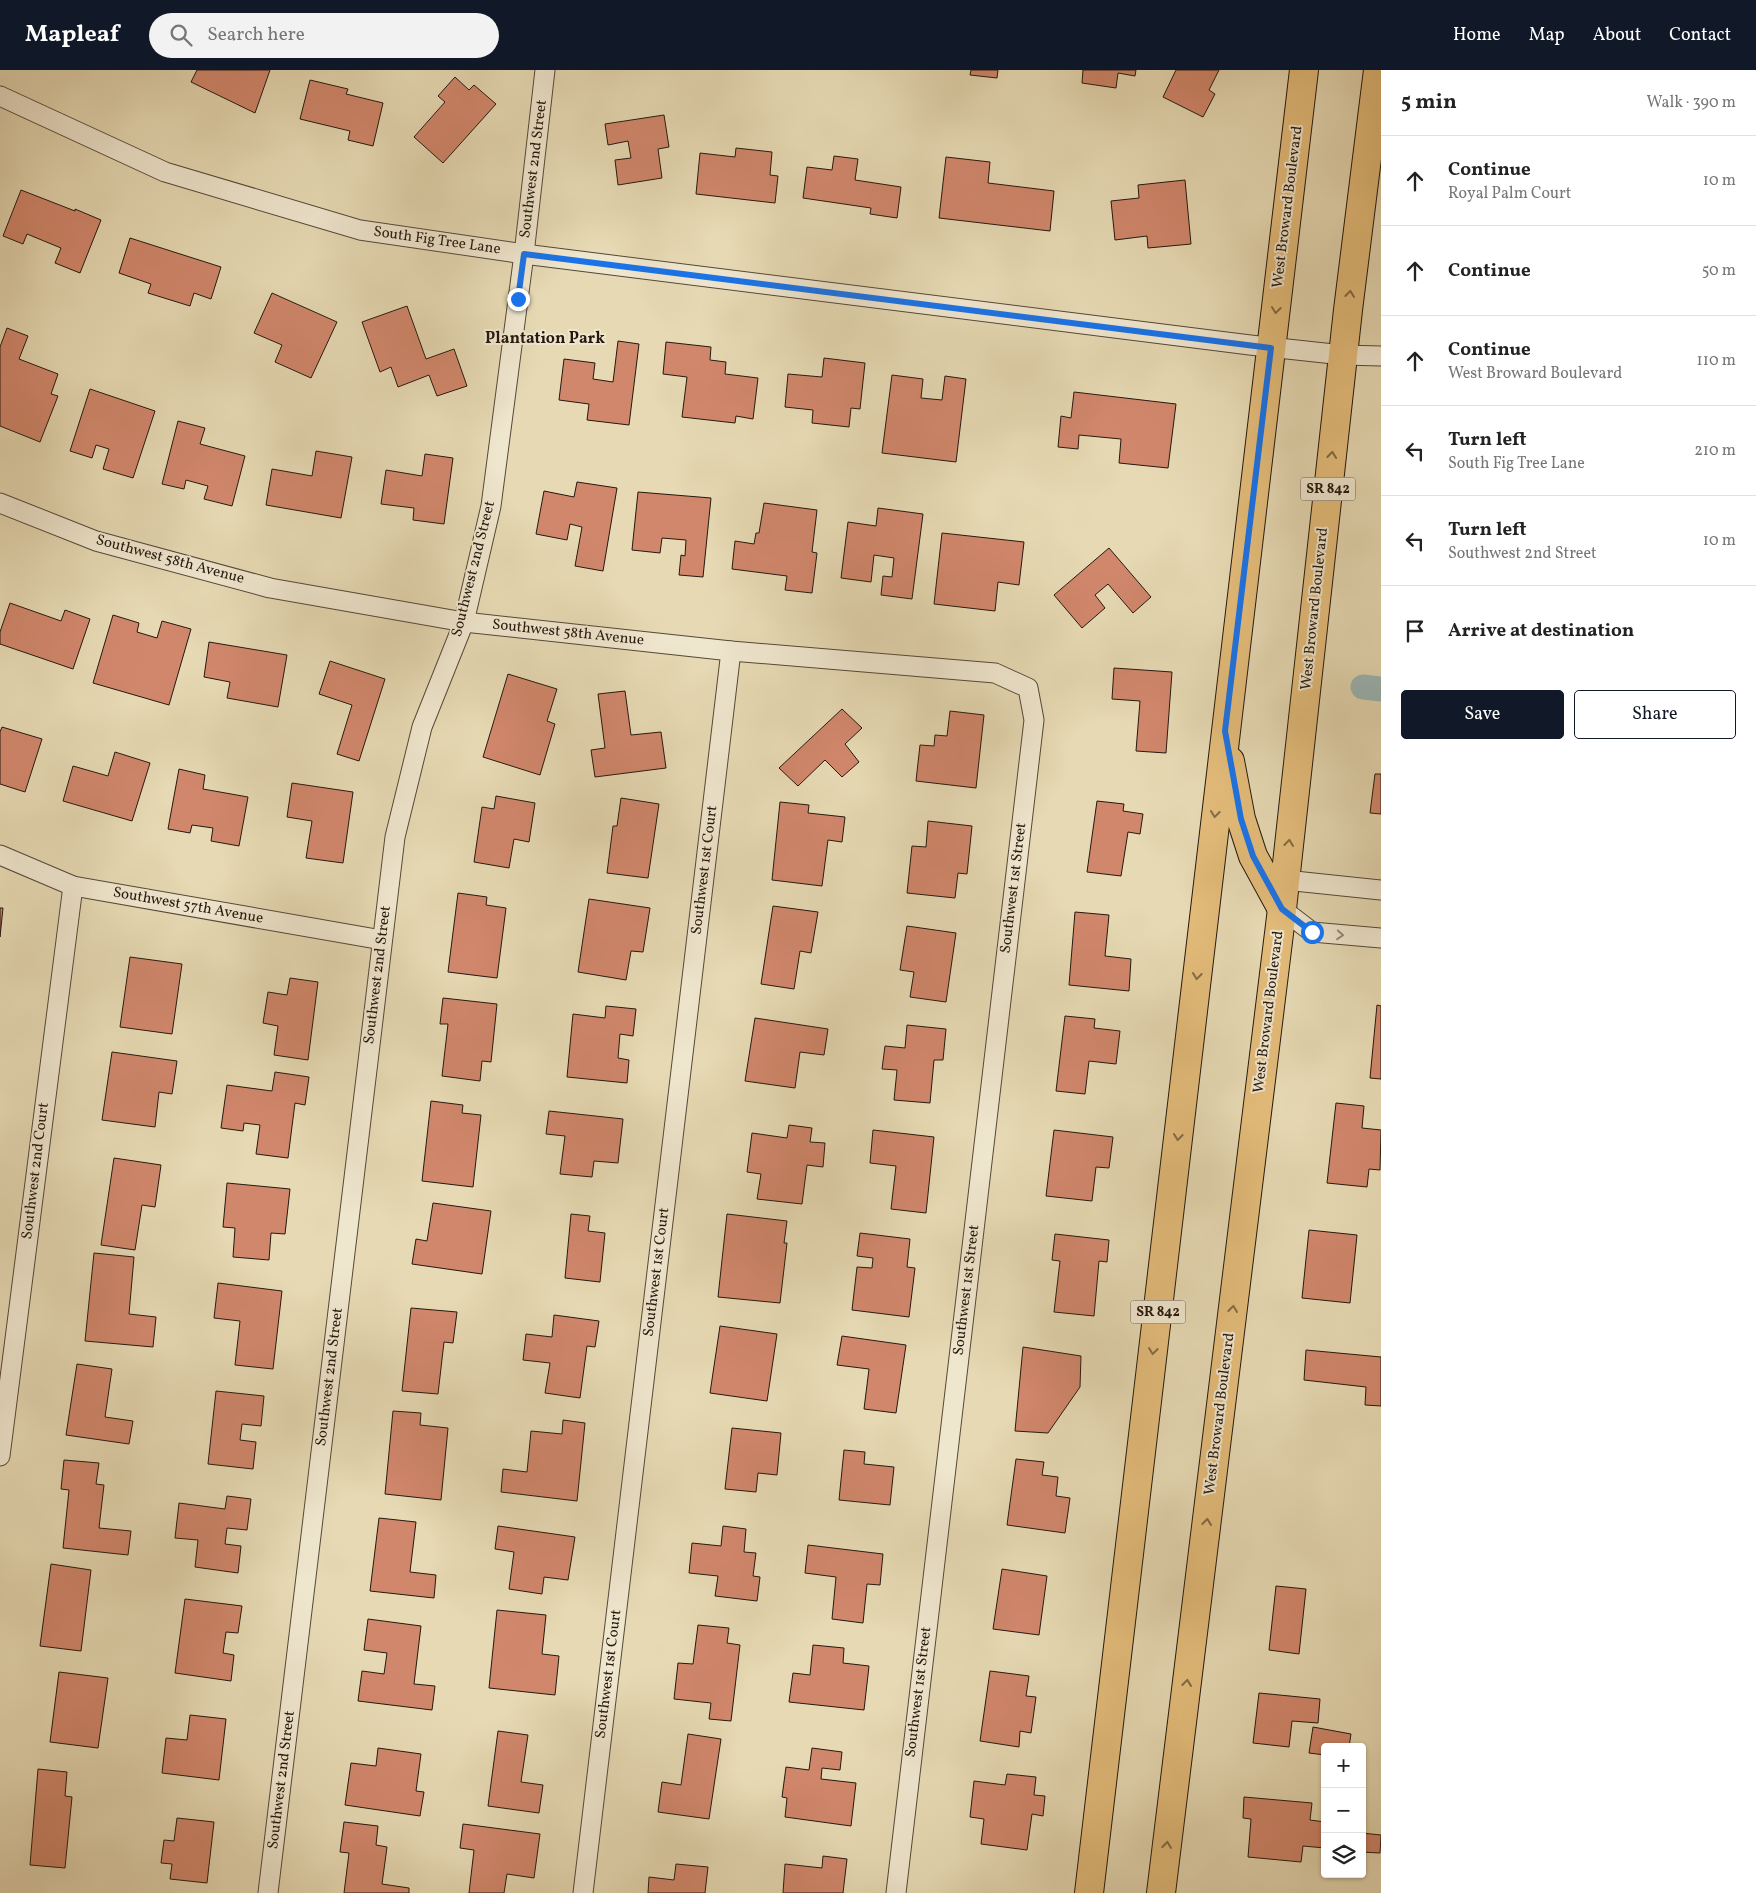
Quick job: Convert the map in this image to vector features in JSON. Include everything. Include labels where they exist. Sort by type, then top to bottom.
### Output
[{"type":"main road","name":"West Broward Boulevard","points":[[1088,1893],[1124,1602],[1304,70]]},
{"type":"main road","name":"West Broward Boulevard","points":[[1161,1893],[1282,909],[1343,355],[1378,70]]},
{"type":"main road","points":[[1225,731],[1241,819],[1253,856],[1282,909]]},
{"type":"street","name":"Southwest 2nd Street","points":[[268,1893],[395,837],[422,727],[464,622],[491,506],[524,254],[545,70]]},
{"type":"street","name":"South Fig Tree Lane","points":[[0,96],[165,172],[360,230],[524,254],[1271,348],[1343,355],[1381,356]]},
{"type":"street","name":"Southwest 58th Avenue","points":[[0,503],[96,541],[270,588],[464,622],[731,651],[995,673],[1028,688]]},
{"type":"street","name":"Southwest 1st Court","points":[[582,1893],[731,651]]},
{"type":"street","name":"Southwest 1st Street","points":[[896,1893],[1034,720],[1028,688]]},
{"type":"street","name":"Southwest 57th Avenue","points":[[0,855],[73,886],[382,940]]},
{"type":"street","points":[[1285,880],[1381,890]]},
{"type":"street","name":"Southwest 2nd Court","points":[[0,1456],[73,886]]},
{"type":"street","points":[[1282,909],[1312,932],[1381,938]]},
{"type":"building","points":[[197,70],[270,70],[255,113],[191,82]]},
{"type":"building","points":[[971,70],[998,70],[997,78],[970,75]]},
{"type":"building","points":[[1083,70],[1136,70],[1135,76],[1118,73],[1116,88],[1082,83]]},
{"type":"building","points":[[1176,70],[1219,70],[1209,90],[1215,94],[1203,117],[1163,97]]},
{"type":"building","points":[[455,77],[469,90],[474,85],[496,104],[443,163],[414,137],[445,102],[438,96]]},
{"type":"building","points":[[310,80],[348,89],[346,94],[383,103],[373,146],[348,140],[350,131],[300,119]]},
{"type":"building","points":[[664,115],[669,147],[658,149],[662,178],[618,185],[615,160],[631,158],[628,141],[608,145],[605,124]]},
{"type":"building","points":[[736,148],[772,152],[770,175],[778,176],[775,203],[696,194],[700,153],[735,157]]},
{"type":"building","points":[[834,156],[858,159],[855,180],[901,187],[897,218],[870,214],[871,208],[803,198],[807,167],[832,170]]},
{"type":"building","points":[[946,157],[990,162],[988,183],[1054,191],[1050,231],[939,218]]},
{"type":"building","points":[[1185,180],[1191,244],[1148,248],[1147,236],[1115,240],[1111,201],[1139,198],[1138,185]]},
{"type":"building","points":[[21,190],[101,220],[80,273],[55,263],[61,248],[27,234],[23,244],[3,236]]},
{"type":"building","points":[[130,238],[221,267],[211,299],[194,293],[190,306],[148,293],[151,284],[119,273]]},
{"type":"building","points":[[272,293],[337,322],[311,378],[275,362],[282,345],[254,333]]},
{"type":"building","points":[[407,306],[426,359],[454,349],[467,386],[437,396],[429,375],[398,387],[391,367],[380,372],[362,322]]},
{"type":"building","points":[[7,328],[28,336],[19,359],[58,374],[51,394],[58,396],[40,442],[0,426],[0,347]]},
{"type":"building","points":[[618,341],[639,344],[629,425],[587,420],[589,404],[559,400],[564,359],[595,363],[593,379],[613,382]]},
{"type":"building","points":[[666,342],[711,347],[710,360],[726,362],[725,374],[758,378],[753,419],[736,416],[735,423],[682,417],[687,377],[663,374]]},
{"type":"building","points":[[824,358],[865,363],[860,409],[851,408],[849,427],[812,423],[813,410],[785,407],[788,374],[822,377]]},
{"type":"building","points":[[892,375],[923,379],[921,398],[942,400],[945,376],[966,379],[956,462],[882,453]]},
{"type":"building","points":[[90,389],[155,411],[133,478],[103,469],[109,449],[96,445],[92,458],[70,451]]},
{"type":"building","points":[[1074,392],[1176,404],[1168,468],[1119,463],[1121,439],[1079,435],[1078,449],[1058,447],[1061,416],[1071,418]]},
{"type":"building","points":[[178,421],[205,428],[200,444],[245,456],[232,506],[204,499],[208,486],[186,480],[184,489],[162,484]]},
{"type":"building","points":[[316,451],[352,457],[341,518],[266,505],[272,469],[312,476]]},
{"type":"building","points":[[425,454],[453,458],[444,524],[413,520],[414,508],[381,504],[386,470],[422,476]]},
{"type":"building","points":[[577,482],[617,488],[603,571],[575,566],[582,527],[570,524],[567,540],[536,534],[544,491],[574,497]]},
{"type":"building","points":[[638,492],[711,498],[703,577],[679,575],[681,555],[685,556],[686,540],[662,538],[660,553],[632,550]]},
{"type":"building","points":[[764,503],[817,510],[812,552],[817,553],[812,593],[785,590],[787,576],[732,569],[735,541],[754,544],[756,533],[759,533]]},
{"type":"building","points":[[878,508],[923,514],[912,599],[881,595],[883,576],[892,577],[894,558],[874,555],[871,582],[841,578],[848,522],[876,526]]},
{"type":"building","points":[[942,533],[1024,542],[1019,585],[998,582],[995,611],[934,604]]},
{"type":"building","points":[[1109,548],[1151,597],[1133,613],[1108,584],[1095,595],[1105,608],[1082,628],[1054,595]]},
{"type":"building","points":[[10,603],[61,621],[65,610],[90,619],[73,669],[0,644],[0,632]]},
{"type":"building","points":[[113,615],[139,623],[137,632],[157,638],[162,621],[191,629],[169,705],[93,683]]},
{"type":"building","points":[[209,642],[287,655],[278,707],[227,698],[230,682],[204,677]]},
{"type":"building","points":[[330,661],[385,679],[359,761],[337,754],[352,705],[319,694]]},
{"type":"building","points":[[1114,668],[1172,672],[1166,753],[1136,751],[1140,701],[1112,699]]},
{"type":"building","points":[[508,674],[557,689],[547,721],[555,724],[540,775],[483,757]]},
{"type":"building","points":[[625,691],[631,735],[661,732],[666,768],[595,777],[591,750],[605,748],[598,694]]},
{"type":"building","points":[[842,709],[862,728],[845,744],[859,762],[842,777],[825,760],[798,786],[779,768]]},
{"type":"building","points":[[950,711],[984,715],[976,788],[916,781],[920,745],[934,746],[935,735],[947,736]]},
{"type":"building","points":[[2,727],[42,739],[25,792],[0,784],[0,732]]},
{"type":"building","points":[[115,752],[150,763],[132,821],[63,801],[73,766],[108,776]]},
{"type":"building","points":[[179,769],[205,775],[203,789],[248,797],[239,846],[211,841],[213,828],[192,825],[190,833],[168,829]]},
{"type":"building","points":[[1375,774],[1381,774],[1381,814],[1370,813]]},
{"type":"building","points":[[292,783],[353,792],[343,863],[306,858],[312,821],[287,817]]},
{"type":"building","points":[[496,796],[535,803],[529,842],[514,839],[509,868],[474,862],[482,807],[494,809]]},
{"type":"building","points":[[621,798],[659,804],[648,878],[607,873],[613,826],[617,826]]},
{"type":"building","points":[[1097,801],[1124,804],[1123,811],[1143,814],[1140,834],[1128,832],[1121,876],[1087,872]]},
{"type":"building","points":[[780,802],[809,805],[808,813],[845,817],[842,842],[828,840],[822,886],[772,880]]},
{"type":"building","points":[[928,821],[972,826],[967,874],[958,873],[955,898],[907,893],[912,846],[926,847]]},
{"type":"building","points":[[458,893],[487,897],[486,905],[506,908],[497,978],[448,972]]},
{"type":"building","points":[[589,899],[650,908],[643,952],[631,951],[626,980],[578,972]]},
{"type":"building","points":[[773,906],[818,912],[811,953],[800,951],[794,989],[761,984]]},
{"type":"building","points":[[0,908],[3,908],[0,937]]},
{"type":"building","points":[[1075,912],[1109,915],[1105,956],[1131,959],[1129,991],[1069,985]]},
{"type":"building","points":[[907,926],[956,933],[946,1002],[910,997],[914,972],[900,970]]},
{"type":"building","points":[[130,957],[182,964],[172,1034],[120,1027]]},
{"type":"building","points":[[290,978],[318,982],[308,1060],[274,1055],[278,1026],[263,1023],[268,992],[287,995]]},
{"type":"building","points":[[443,998],[497,1004],[491,1062],[482,1061],[480,1081],[442,1076],[448,1024],[440,1024]]},
{"type":"building","points":[[1377,1005],[1381,1006],[1381,1079],[1370,1078]]},
{"type":"building","points":[[606,1006],[636,1009],[633,1036],[620,1034],[618,1058],[629,1060],[627,1083],[567,1077],[573,1014],[605,1018]]},
{"type":"building","points":[[1065,1016],[1095,1019],[1094,1028],[1120,1031],[1116,1064],[1089,1061],[1085,1094],[1056,1091]]},
{"type":"building","points":[[755,1018],[828,1029],[824,1055],[800,1052],[795,1088],[745,1081]]},
{"type":"building","points":[[907,1025],[946,1029],[943,1060],[934,1060],[930,1103],[894,1100],[897,1070],[882,1069],[885,1046],[905,1048]]},
{"type":"building","points":[[112,1052],[177,1061],[172,1094],[159,1092],[155,1127],[102,1120]]},
{"type":"building","points":[[275,1072],[309,1077],[305,1105],[295,1103],[288,1158],[256,1154],[260,1125],[244,1123],[243,1131],[221,1128],[227,1085],[272,1091]]},
{"type":"building","points":[[431,1101],[463,1105],[462,1113],[481,1115],[473,1187],[422,1181]]},
{"type":"building","points":[[1336,1103],[1364,1106],[1362,1128],[1381,1130],[1380,1170],[1369,1169],[1367,1187],[1327,1183]]},
{"type":"building","points":[[549,1111],[623,1119],[618,1163],[594,1161],[592,1177],[560,1174],[565,1136],[546,1134]]},
{"type":"building","points":[[789,1125],[812,1128],[810,1142],[825,1143],[823,1167],[807,1165],[802,1204],[757,1199],[761,1174],[747,1172],[752,1133],[787,1138]]},
{"type":"building","points":[[873,1130],[934,1137],[926,1213],[891,1209],[896,1166],[870,1163]]},
{"type":"building","points":[[1054,1130],[1113,1137],[1109,1168],[1096,1167],[1092,1201],[1046,1196]]},
{"type":"building","points":[[114,1158],[161,1165],[155,1207],[142,1205],[135,1250],[101,1245]]},
{"type":"building","points":[[227,1183],[290,1189],[285,1234],[271,1233],[269,1260],[233,1257],[235,1228],[223,1227]]},
{"type":"building","points":[[433,1203],[491,1211],[482,1274],[412,1264],[416,1239],[427,1241]]},
{"type":"building","points":[[571,1214],[590,1216],[588,1231],[605,1233],[600,1282],[565,1278]]},
{"type":"building","points":[[727,1214],[787,1221],[784,1243],[787,1243],[780,1303],[718,1297]]},
{"type":"building","points":[[1309,1230],[1357,1235],[1350,1303],[1302,1298]]},
{"type":"building","points":[[860,1233],[910,1239],[907,1267],[915,1268],[909,1317],[852,1310],[857,1267],[872,1268],[873,1258],[857,1256]]},
{"type":"building","points":[[1055,1234],[1109,1240],[1107,1262],[1099,1261],[1094,1316],[1054,1312],[1060,1261],[1052,1260]]},
{"type":"building","points":[[94,1253],[134,1257],[129,1314],[156,1317],[153,1347],[85,1341]]},
{"type":"building","points":[[218,1283],[282,1291],[273,1369],[235,1365],[240,1321],[214,1318]]},
{"type":"building","points":[[411,1308],[457,1312],[453,1343],[444,1342],[438,1394],[402,1391]]},
{"type":"building","points":[[554,1315],[599,1321],[595,1347],[587,1346],[580,1398],[545,1393],[550,1363],[523,1360],[526,1334],[552,1337]]},
{"type":"building","points":[[720,1326],[777,1334],[767,1401],[710,1393]]},
{"type":"building","points":[[842,1336],[906,1345],[896,1413],[864,1409],[869,1369],[837,1365]]},
{"type":"building","points":[[1023,1347],[1081,1356],[1080,1387],[1048,1433],[1015,1431]]},
{"type":"building","points":[[1306,1350],[1381,1357],[1381,1406],[1365,1405],[1366,1387],[1304,1380]]},
{"type":"building","points":[[77,1364],[112,1369],[105,1417],[133,1421],[129,1444],[66,1435]]},
{"type":"building","points":[[216,1391],[264,1396],[261,1426],[242,1424],[240,1440],[256,1442],[253,1469],[208,1464]]},
{"type":"building","points":[[393,1411],[421,1413],[420,1425],[448,1428],[441,1500],[385,1494]]},
{"type":"building","points":[[563,1420],[585,1423],[577,1501],[501,1492],[503,1469],[527,1472],[531,1431],[562,1434]]},
{"type":"building","points":[[732,1428],[781,1433],[777,1475],[758,1473],[756,1492],[725,1489]]},
{"type":"building","points":[[844,1450],[865,1452],[864,1464],[894,1467],[890,1505],[839,1500]]},
{"type":"building","points":[[1016,1459],[1044,1462],[1042,1475],[1058,1477],[1056,1496],[1070,1498],[1065,1533],[1007,1525]]},
{"type":"building","points":[[64,1460],[99,1463],[96,1484],[104,1485],[99,1528],[131,1531],[128,1555],[63,1548],[69,1490],[61,1489]]},
{"type":"building","points":[[227,1496],[251,1499],[247,1530],[227,1528],[225,1544],[241,1546],[238,1573],[195,1567],[198,1540],[175,1538],[179,1503],[225,1509]]},
{"type":"building","points":[[379,1518],[416,1522],[410,1572],[436,1575],[434,1598],[370,1591]]},
{"type":"building","points":[[498,1526],[575,1537],[568,1580],[544,1577],[542,1594],[509,1589],[514,1552],[495,1549]]},
{"type":"building","points":[[723,1526],[746,1529],[744,1552],[756,1553],[753,1576],[760,1577],[757,1601],[715,1596],[718,1576],[689,1573],[692,1543],[721,1546]]},
{"type":"building","points":[[808,1545],[883,1554],[880,1585],[867,1584],[863,1623],[832,1619],[836,1577],[805,1573]]},
{"type":"building","points":[[51,1564],[91,1570],[81,1651],[40,1646]]},
{"type":"building","points":[[1002,1569],[1047,1576],[1039,1635],[993,1629]]},
{"type":"building","points":[[1276,1586],[1306,1589],[1299,1654],[1269,1650]]},
{"type":"building","points":[[185,1599],[242,1606],[238,1633],[226,1632],[223,1653],[234,1655],[231,1681],[175,1673]]},
{"type":"building","points":[[497,1610],[546,1615],[542,1654],[559,1656],[555,1695],[489,1688]]},
{"type":"building","points":[[368,1619],[421,1626],[414,1684],[435,1686],[432,1710],[358,1701],[362,1671],[384,1674],[387,1653],[364,1650]]},
{"type":"building","points":[[698,1625],[729,1628],[727,1643],[740,1645],[731,1721],[709,1719],[711,1703],[674,1699],[678,1663],[693,1664]]},
{"type":"building","points":[[813,1645],[844,1648],[843,1663],[869,1666],[864,1710],[789,1702],[793,1673],[810,1675]]},
{"type":"building","points":[[990,1671],[1029,1676],[1026,1696],[1036,1697],[1031,1733],[1020,1731],[1019,1747],[980,1741]]},
{"type":"building","points":[[59,1672],[108,1678],[98,1748],[50,1742]]},
{"type":"building","points":[[1259,1693],[1320,1699],[1318,1723],[1292,1721],[1289,1747],[1253,1743]]},
{"type":"building","points":[[190,1715],[226,1719],[219,1780],[162,1773],[166,1738],[187,1740]]},
{"type":"building","points":[[1313,1727],[1351,1734],[1350,1743],[1321,1743],[1321,1754],[1309,1753]]},
{"type":"building","points":[[498,1731],[528,1735],[521,1782],[543,1785],[539,1813],[488,1806]]},
{"type":"building","points":[[688,1734],[721,1739],[709,1819],[658,1812],[662,1782],[681,1785]]},
{"type":"building","points":[[378,1748],[421,1754],[416,1791],[424,1792],[420,1816],[345,1805],[351,1763],[376,1766]]},
{"type":"building","points":[[812,1748],[842,1752],[840,1770],[822,1768],[821,1779],[856,1783],[851,1826],[785,1817],[787,1798],[782,1797],[786,1767],[809,1770]]},
{"type":"building","points":[[38,1769],[67,1772],[65,1796],[72,1797],[65,1868],[30,1865]]},
{"type":"building","points":[[1007,1774],[1036,1777],[1034,1795],[1045,1796],[1043,1816],[1032,1814],[1027,1850],[981,1844],[984,1819],[970,1817],[974,1781],[1005,1785]]},
{"type":"building","points":[[1244,1797],[1312,1803],[1310,1820],[1321,1821],[1321,1848],[1303,1846],[1301,1862],[1248,1857],[1251,1819],[1243,1818]]},
{"type":"building","points":[[177,1818],[214,1822],[207,1883],[170,1879],[172,1864],[161,1863],[164,1840],[174,1841]]},
{"type":"building","points":[[344,1822],[378,1826],[376,1845],[387,1847],[382,1884],[409,1888],[409,1893],[344,1893],[349,1853],[340,1852]]},
{"type":"building","points":[[463,1824],[540,1834],[534,1878],[507,1874],[504,1893],[469,1893],[474,1850],[460,1848]]},
{"type":"building","points":[[1366,1833],[1381,1835],[1380,1853],[1366,1852]]},
{"type":"building","points":[[823,1856],[847,1859],[843,1893],[783,1893],[785,1864],[822,1868]]},
{"type":"building","points":[[676,1864],[708,1867],[705,1893],[648,1893],[649,1877],[674,1880]]},
{"type":"waterway","points":[[1363,687],[1381,689]]},
{"type":"district","name":"Plantation Park","points":[[545,339]]},
{"type":"route","points":[[518,299],[524,254],[1271,348],[1225,731],[1241,819],[1253,856],[1282,909],[1312,932]]}]
